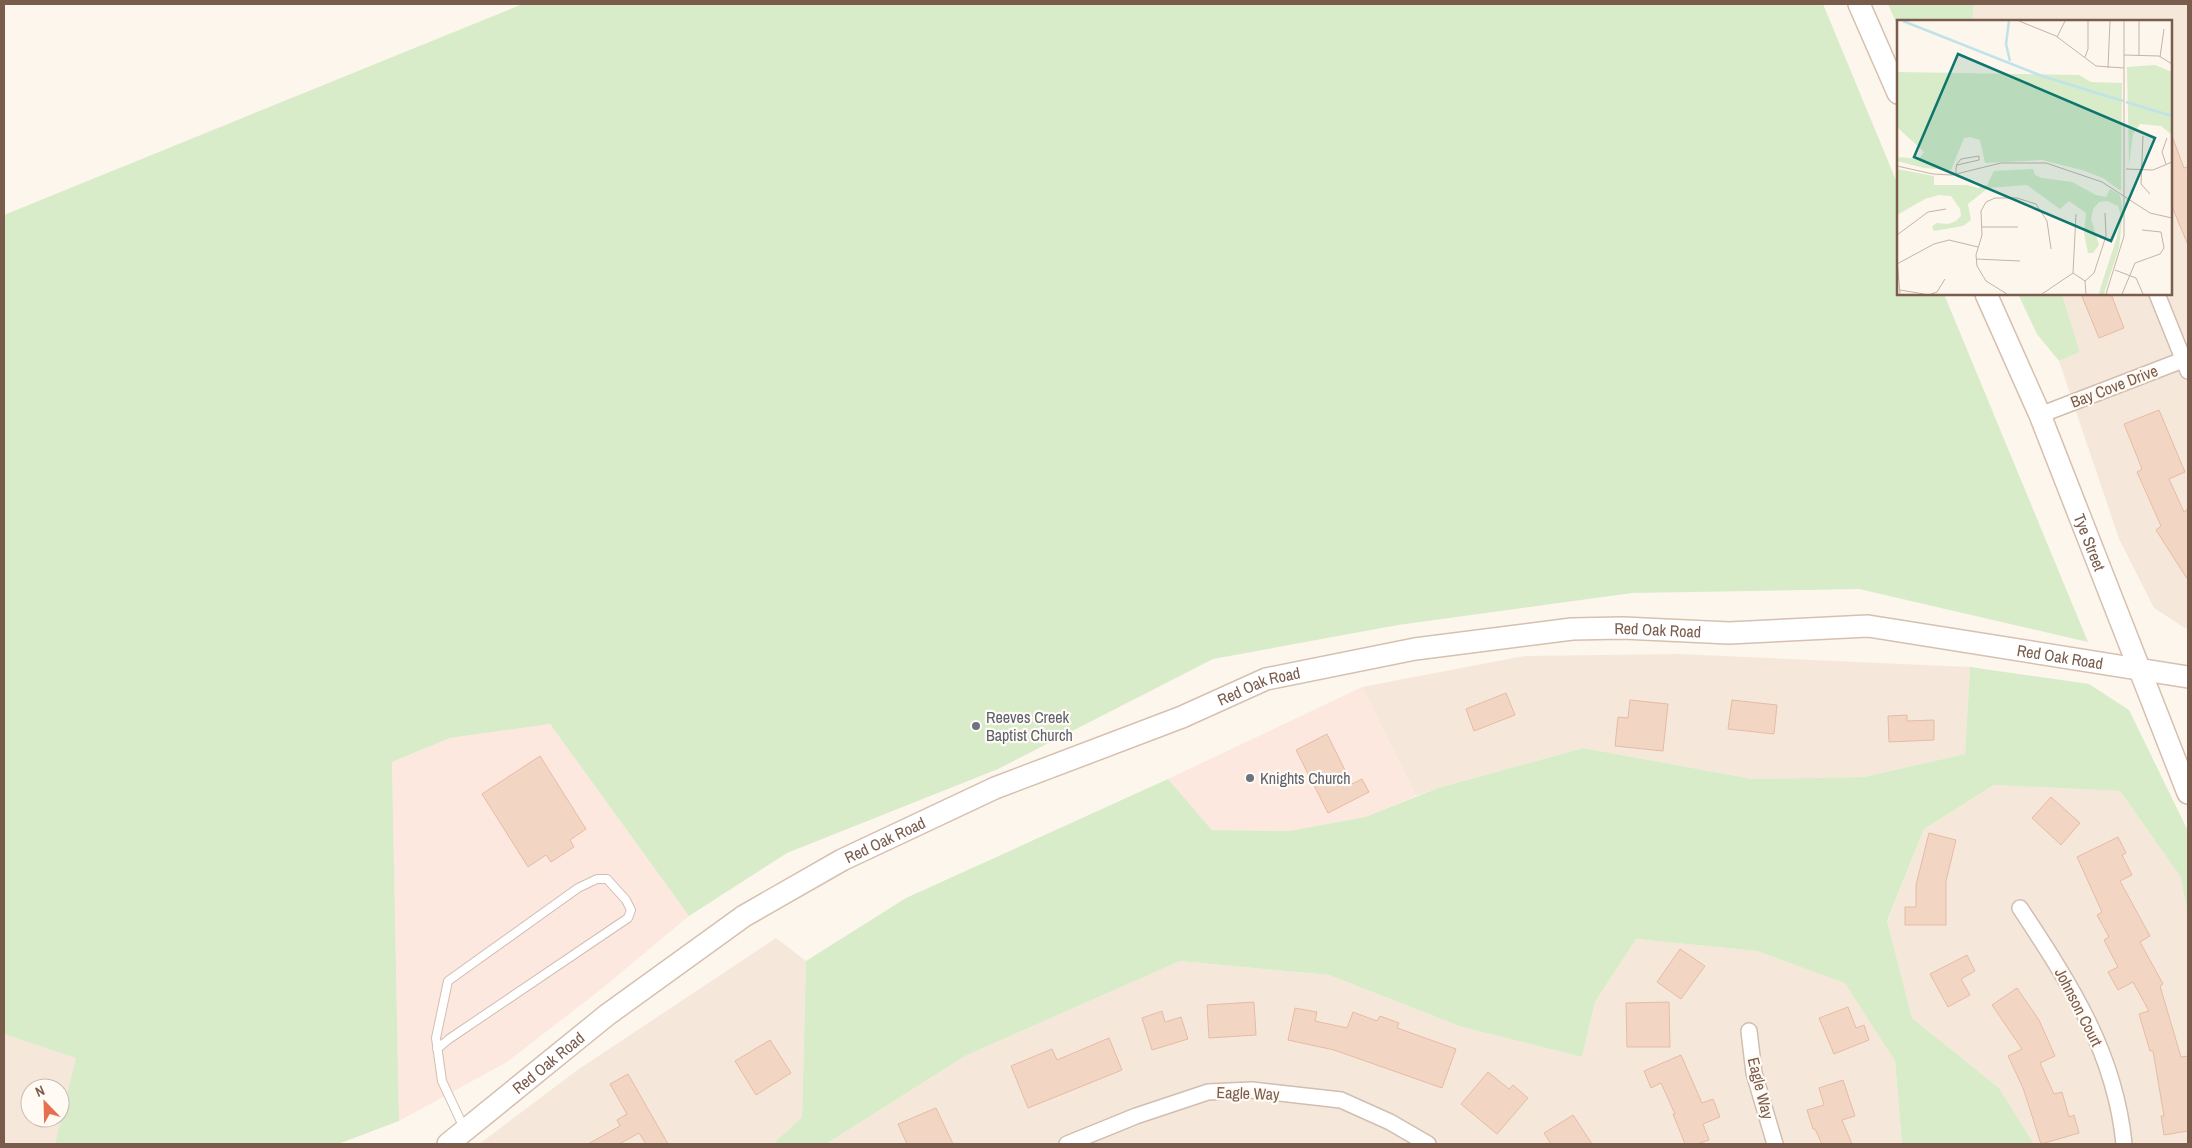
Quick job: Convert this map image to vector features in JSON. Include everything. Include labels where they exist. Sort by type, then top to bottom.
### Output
[{"type":"street","points":[[1859,4],[1897,91]]},
{"type":"street","name":"Tye Street","points":[[1986,295],[2040,415],[2188,792]]},
{"type":"street","points":[[2157,295],[2187,363]]},
{"type":"street","name":"Bay Cove Drive","points":[[2040,415],[2187,363]]},
{"type":"street","name":"Red Oak Road","points":[[448,1144],[606,1015],[744,916],[842,860],[995,788],[1182,717],[1266,679],[1414,649],[1572,629],[1623,628],[1729,633],[1868,626],[2188,677]]},
{"type":"street","name":"Johnson Court","points":[[2020,908],[2068,980],[2095,1033],[2122,1118],[2124,1144]]},
{"type":"street","name":"Eagle Way","points":[[1749,1031],[1754,1073],[1776,1144]]},
{"type":"street","name":"Eagle Way","points":[[1067,1144],[1136,1116],[1208,1092],[1252,1090],[1341,1100],[1390,1122],[1428,1144]]},
{"type":"lane","points":[[437,1049],[628,918],[631,910],[607,879],[597,879],[578,888],[448,981],[436,1038],[437,1049],[442,1081],[465,1130]]},
{"type":"shaded area","points":[[1974,4],[2188,4],[2188,630],[2154,608],[2119,539],[2059,361],[2080,352],[2062,295],[2172,295],[2172,20],[1972,20]]},
{"type":"shaded area","points":[[1678,654],[1970,667],[1965,754],[1864,777],[1753,779],[1583,748],[1438,788],[1416,796],[1362,687],[1524,656]]},
{"type":"shaded area","points":[[1362,687],[1416,796],[1365,817],[1289,831],[1212,830],[1168,779]]},
{"type":"shaded area","points":[[550,724],[689,916],[604,987],[507,1062],[399,1121],[392,762],[450,738]]},
{"type":"shaded area","points":[[1994,785],[2120,791],[2180,876],[2188,914],[2188,1144],[2034,1144],[1999,1088],[1912,1018],[1887,922],[1924,829]]},
{"type":"shaded area","points":[[776,938],[806,961],[802,1117],[773,1144],[479,1144],[576,1071]]},
{"type":"shaded area","points":[[1636,939],[1757,951],[1846,983],[1895,1061],[1902,1144],[826,1144],[965,1056],[1180,961],[1329,975],[1462,1027],[1582,1057],[1595,1002]]},
{"type":"shaded area","points":[[4,1034],[77,1058],[70,1085],[70,1078],[20,1078],[20,1128],[59,1128],[55,1144],[4,1144]]},
{"type":"green space","points":[[523,4],[1823,4],[1897,183],[1897,295],[1944,295],[2088,642],[1859,589],[1632,593],[1398,625],[1213,659],[998,769],[787,853],[689,916],[550,724],[450,738],[392,762],[399,1121],[338,1144],[55,1144],[59,1128],[70,1128],[70,1083],[76,1058],[4,1034],[4,215]]},
{"type":"green space","points":[[1888,4],[1974,4],[1972,20],[1897,20],[1897,25]]},
{"type":"green space","points":[[2018,295],[2062,295],[2080,352],[2059,361],[2037,334]]},
{"type":"green space","points":[[1970,667],[2089,684],[2129,710],[2188,831],[2188,914],[2180,876],[2120,791],[1994,785],[1924,829],[1887,921],[1912,1018],[1999,1088],[2034,1144],[1902,1144],[1895,1061],[1845,983],[1757,951],[1636,939],[1595,1002],[1582,1057],[1462,1027],[1329,975],[1180,961],[965,1056],[826,1144],[773,1144],[802,1117],[806,961],[906,898],[1168,779],[1212,830],[1289,831],[1365,817],[1438,788],[1583,748],[1753,779],[1864,777],[1965,754]]},
{"type":"building","points":[[2172,136],[2184,168],[2188,167],[2188,245],[2172,206]]},
{"type":"building","points":[[2081,295],[2111,295],[2124,328],[2099,338]]},
{"type":"building","points":[[2159,410],[2185,472],[2169,479],[2184,512],[2188,509],[2188,580],[2156,530],[2161,526],[2137,472],[2142,469],[2124,424]]},
{"type":"building","points":[[1506,693],[1515,715],[1474,731],[1466,709]]},
{"type":"building","points":[[1630,700],[1668,704],[1663,751],[1615,746],[1618,717],[1628,718]]},
{"type":"building","points":[[1732,700],[1777,705],[1774,734],[1728,729]]},
{"type":"building","points":[[1907,715],[1907,721],[1934,720],[1934,740],[1889,742],[1888,716]]},
{"type":"building","points":[[1327,734],[1352,784],[1362,779],[1369,792],[1328,813],[1296,750]]},
{"type":"building","points":[[540,756],[586,829],[570,840],[574,847],[551,862],[546,855],[528,867],[482,794]]},
{"type":"building","points":[[2051,797],[2080,823],[2061,845],[2032,818]]},
{"type":"building","points":[[1929,833],[1956,840],[1946,881],[1946,925],[1905,925],[1905,907],[1916,907],[1916,885]]},
{"type":"building","points":[[2118,837],[2126,853],[2122,855],[2132,875],[2120,881],[2150,936],[2140,942],[2163,984],[2160,986],[2181,1057],[2188,1056],[2188,1131],[2164,1135],[2161,1116],[2164,1116],[2153,1051],[2150,1051],[2139,1014],[2149,1011],[2133,982],[2118,990],[2108,972],[2118,967],[2104,940],[2109,937],[2097,915],[2102,912],[2077,857]]},
{"type":"building","points":[[1680,949],[1705,966],[1681,999],[1657,982]]},
{"type":"building","points":[[1967,955],[1975,971],[1961,979],[1970,995],[1948,1007],[1930,974]]},
{"type":"building","points":[[2017,988],[2039,1020],[2055,1056],[2040,1063],[2054,1094],[2062,1092],[2069,1117],[2074,1115],[2079,1133],[2041,1144],[2023,1088],[2008,1056],[2022,1049],[1992,1005]]},
{"type":"building","points":[[1254,1002],[1256,1035],[1209,1038],[1207,1005]]},
{"type":"building","points":[[1669,1002],[1670,1047],[1627,1047],[1626,1003]]},
{"type":"building","points":[[1848,1007],[1856,1028],[1864,1025],[1869,1040],[1834,1054],[1819,1018]]},
{"type":"building","points":[[1295,1008],[1317,1012],[1315,1021],[1347,1028],[1353,1012],[1377,1021],[1380,1016],[1399,1023],[1397,1028],[1456,1049],[1442,1088],[1334,1050],[1288,1040]]},
{"type":"building","points":[[1162,1011],[1165,1022],[1181,1017],[1188,1039],[1152,1050],[1142,1018]]},
{"type":"building","points":[[1109,1038],[1122,1070],[1028,1108],[1011,1066],[1052,1049],[1057,1060]]},
{"type":"building","points":[[770,1040],[791,1073],[756,1095],[735,1061]]},
{"type":"building","points":[[1681,1055],[1702,1103],[1713,1099],[1720,1117],[1703,1124],[1709,1140],[1697,1144],[1685,1144],[1673,1114],[1675,1114],[1661,1083],[1651,1088],[1644,1071]]},
{"type":"building","points":[[1488,1072],[1509,1089],[1513,1085],[1528,1098],[1497,1134],[1461,1104]]},
{"type":"building","points":[[628,1074],[668,1144],[646,1144],[639,1133],[619,1144],[588,1144],[620,1126],[617,1120],[627,1114],[610,1084]]},
{"type":"building","points":[[1843,1080],[1855,1116],[1842,1120],[1852,1144],[1822,1144],[1815,1129],[1813,1129],[1807,1110],[1824,1105],[1819,1088]]},
{"type":"building","points":[[936,1108],[953,1144],[907,1144],[898,1124]]},
{"type":"building","points":[[1573,1115],[1592,1144],[1551,1144],[1544,1133]]},
{"type":"place","name":"Reeves Creek Baptist Church","points":[[976,726]]},
{"type":"place","name":"Knights Church","points":[[1250,778]]}]
